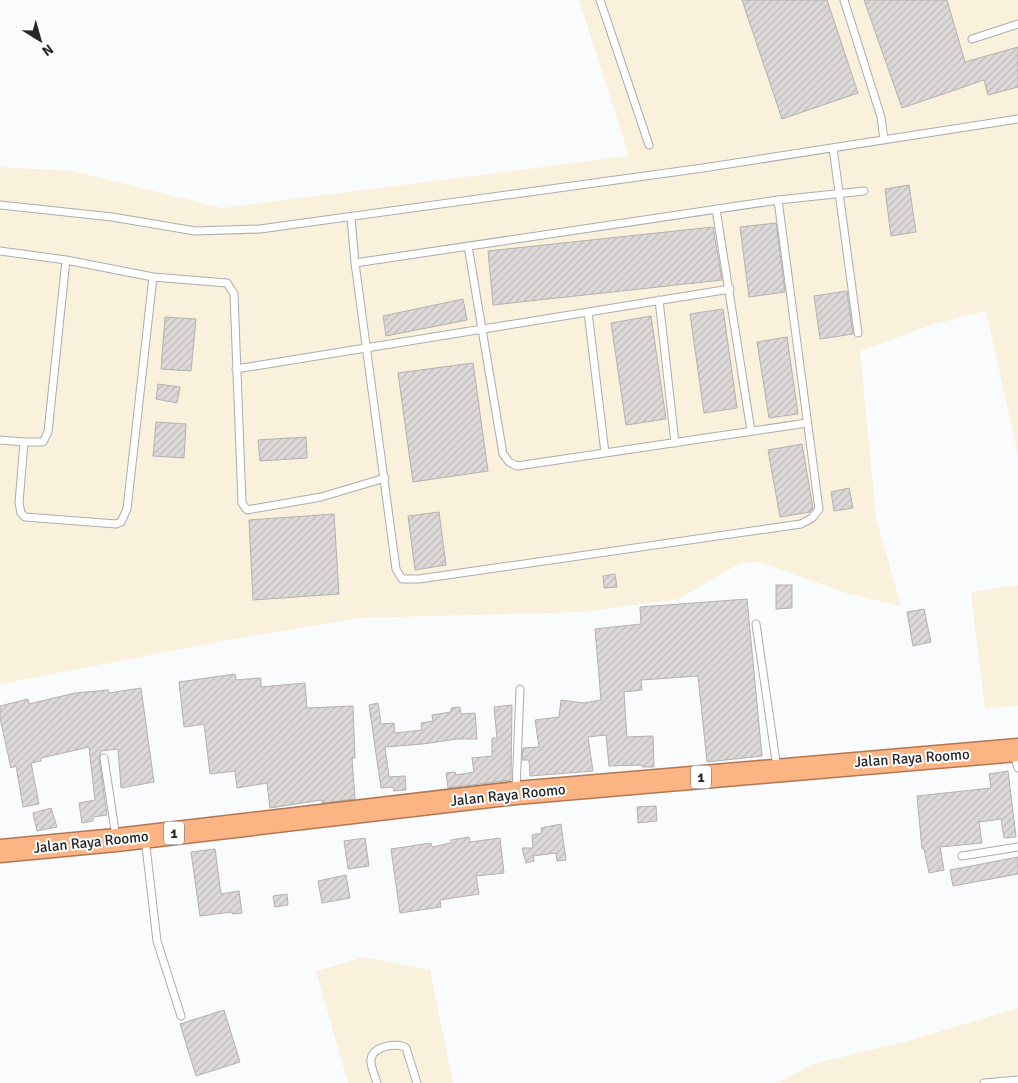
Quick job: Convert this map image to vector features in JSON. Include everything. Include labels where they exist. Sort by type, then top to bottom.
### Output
[{"type":"highway","name":"Jalan Raya Roomo","points":[[0,850],[116,840],[516,793],[777,769],[1016,756]]},
{"type":"lane","points":[[600,0],[649,145]]},
{"type":"lane","points":[[844,0],[881,117],[884,140]]},
{"type":"lane","points":[[972,39],[1018,24]]},
{"type":"lane","points":[[0,205],[112,217],[196,231],[260,229],[351,218],[1018,119]]},
{"type":"lane","points":[[832,148],[858,333]]},
{"type":"lane","points":[[355,264],[778,200],[864,191]]},
{"type":"lane","points":[[351,218],[355,264],[368,348],[396,568],[402,579],[419,579],[800,524],[812,518],[819,509],[778,200]]},
{"type":"lane","points":[[716,209],[752,432]]},
{"type":"lane","points":[[468,246],[503,454],[509,462],[517,466],[807,423]]},
{"type":"lane","points":[[0,251],[66,260],[153,277],[227,283],[232,288],[234,294],[242,503],[247,510],[321,497],[385,478]]},
{"type":"lane","points":[[0,440],[43,442],[48,432],[66,260]]},
{"type":"lane","points":[[24,442],[19,503],[22,515],[32,518],[116,524],[124,518],[153,277]]},
{"type":"lane","points":[[236,369],[730,288]]},
{"type":"lane","points":[[659,300],[675,443]]},
{"type":"lane","points":[[588,312],[605,453]]},
{"type":"lane","points":[[756,624],[777,769]]},
{"type":"lane","points":[[516,793],[520,689]]},
{"type":"lane","points":[[104,758],[116,840]]},
{"type":"lane","points":[[145,836],[157,941],[181,1016]]},
{"type":"lane","points":[[962,856],[1018,847]]},
{"type":"lane","points":[[377,1083],[371,1059],[373,1054],[377,1050],[396,1044],[406,1048],[417,1083]]},
{"type":"lane","points":[[984,1083],[1018,1080]]},
{"type":"shaded area","points":[[579,0],[1018,0],[1018,455],[986,311],[931,325],[860,351],[876,518],[901,606],[849,594],[759,562],[740,563],[679,599],[585,612],[359,618],[229,640],[0,684],[0,167],[73,171],[222,208],[629,156]]},
{"type":"shaded area","points":[[1018,585],[1018,705],[985,709],[971,592]]},
{"type":"shaded area","points":[[364,957],[430,970],[453,1083],[348,1083],[316,971]]},
{"type":"shaded area","points":[[1018,1008],[1018,1083],[777,1083],[814,1064],[908,1041]]},
{"type":"building","points":[[742,0],[827,0],[858,93],[782,119]]},
{"type":"building","points":[[864,0],[947,0],[965,62],[1018,47],[1018,87],[988,95],[984,80],[902,108]]},
{"type":"building","points":[[909,185],[916,232],[891,236],[885,189]]},
{"type":"building","points":[[776,223],[785,292],[749,297],[740,227]]},
{"type":"building","points":[[713,227],[722,280],[493,305],[488,251]]},
{"type":"building","points":[[847,291],[853,334],[820,339],[814,296]]},
{"type":"building","points":[[463,299],[467,320],[386,336],[383,316]]},
{"type":"building","points":[[723,309],[737,408],[704,413],[690,314]]},
{"type":"building","points":[[651,316],[666,419],[626,425],[611,323]]},
{"type":"building","points":[[165,317],[196,319],[191,371],[161,369]]},
{"type":"building","points":[[787,337],[798,414],[769,418],[757,342]]},
{"type":"building","points":[[473,363],[488,471],[413,482],[398,373]]},
{"type":"building","points":[[158,384],[180,387],[177,403],[156,399]]},
{"type":"building","points":[[156,422],[186,424],[184,458],[153,456]]},
{"type":"building","points":[[306,437],[307,458],[260,461],[258,440]]},
{"type":"building","points":[[802,444],[813,508],[810,512],[780,517],[768,450]]},
{"type":"building","points":[[849,488],[853,508],[834,511],[831,492]]},
{"type":"building","points":[[439,512],[446,565],[415,570],[408,516]]},
{"type":"building","points":[[334,514],[339,594],[253,600],[249,520]]},
{"type":"building","points":[[615,574],[617,587],[604,588],[603,576]]},
{"type":"building","points":[[776,585],[792,585],[792,608],[776,609]]},
{"type":"building","points":[[747,599],[762,756],[707,762],[698,676],[641,680],[642,690],[624,692],[627,737],[653,736],[654,767],[642,767],[642,765],[609,766],[606,735],[588,737],[593,771],[530,776],[529,760],[522,760],[523,748],[539,747],[535,720],[559,717],[561,700],[584,703],[601,700],[595,629],[641,624],[640,607]]},
{"type":"building","points":[[924,609],[931,642],[913,646],[907,612]]},
{"type":"building","points":[[235,674],[236,680],[261,678],[261,687],[305,683],[307,708],[353,706],[355,758],[352,758],[355,799],[322,803],[322,800],[270,808],[267,783],[237,788],[235,771],[210,774],[204,724],[184,727],[179,682]]},
{"type":"building","points":[[141,688],[154,782],[121,788],[118,749],[101,751],[99,759],[107,815],[93,817],[93,821],[82,823],[79,803],[95,800],[89,747],[41,758],[41,761],[31,763],[39,804],[23,807],[16,766],[11,768],[0,718],[0,706],[28,699],[29,704],[75,693],[108,690],[109,693]]},
{"type":"building","points":[[378,703],[381,724],[394,723],[395,733],[422,730],[421,723],[433,721],[432,715],[451,712],[451,708],[460,707],[461,714],[475,713],[477,739],[457,739],[385,747],[389,777],[405,776],[406,790],[394,791],[393,787],[381,788],[369,705]]},
{"type":"building","points":[[512,705],[511,780],[448,788],[446,773],[455,772],[456,775],[474,772],[472,758],[492,756],[492,738],[497,738],[494,707]]},
{"type":"building","points":[[1008,771],[1016,837],[1004,838],[1001,819],[979,822],[982,843],[940,847],[944,870],[929,873],[924,849],[922,849],[917,796],[991,788],[989,774]]},
{"type":"building","points":[[656,806],[657,821],[638,823],[637,807]]},
{"type":"building","points":[[51,808],[57,827],[37,831],[33,813]]},
{"type":"building","points":[[561,824],[566,860],[557,861],[556,853],[533,856],[534,861],[526,863],[522,848],[533,848],[532,835],[542,833],[541,828]]},
{"type":"building","points":[[469,837],[470,842],[500,838],[504,873],[476,876],[479,894],[440,900],[441,907],[400,913],[391,849],[431,843],[432,847],[451,843],[451,840]]},
{"type":"building","points":[[365,838],[369,866],[348,869],[344,841]]},
{"type":"building","points":[[215,849],[221,894],[239,891],[242,913],[232,914],[232,912],[200,916],[191,852]]},
{"type":"building","points":[[1018,857],[1018,874],[953,886],[950,870]]},
{"type":"building","points":[[346,875],[350,898],[322,903],[318,881]]},
{"type":"building","points":[[287,894],[288,905],[275,907],[273,896]]},
{"type":"building","points":[[224,1010],[240,1062],[196,1076],[180,1024]]}]
